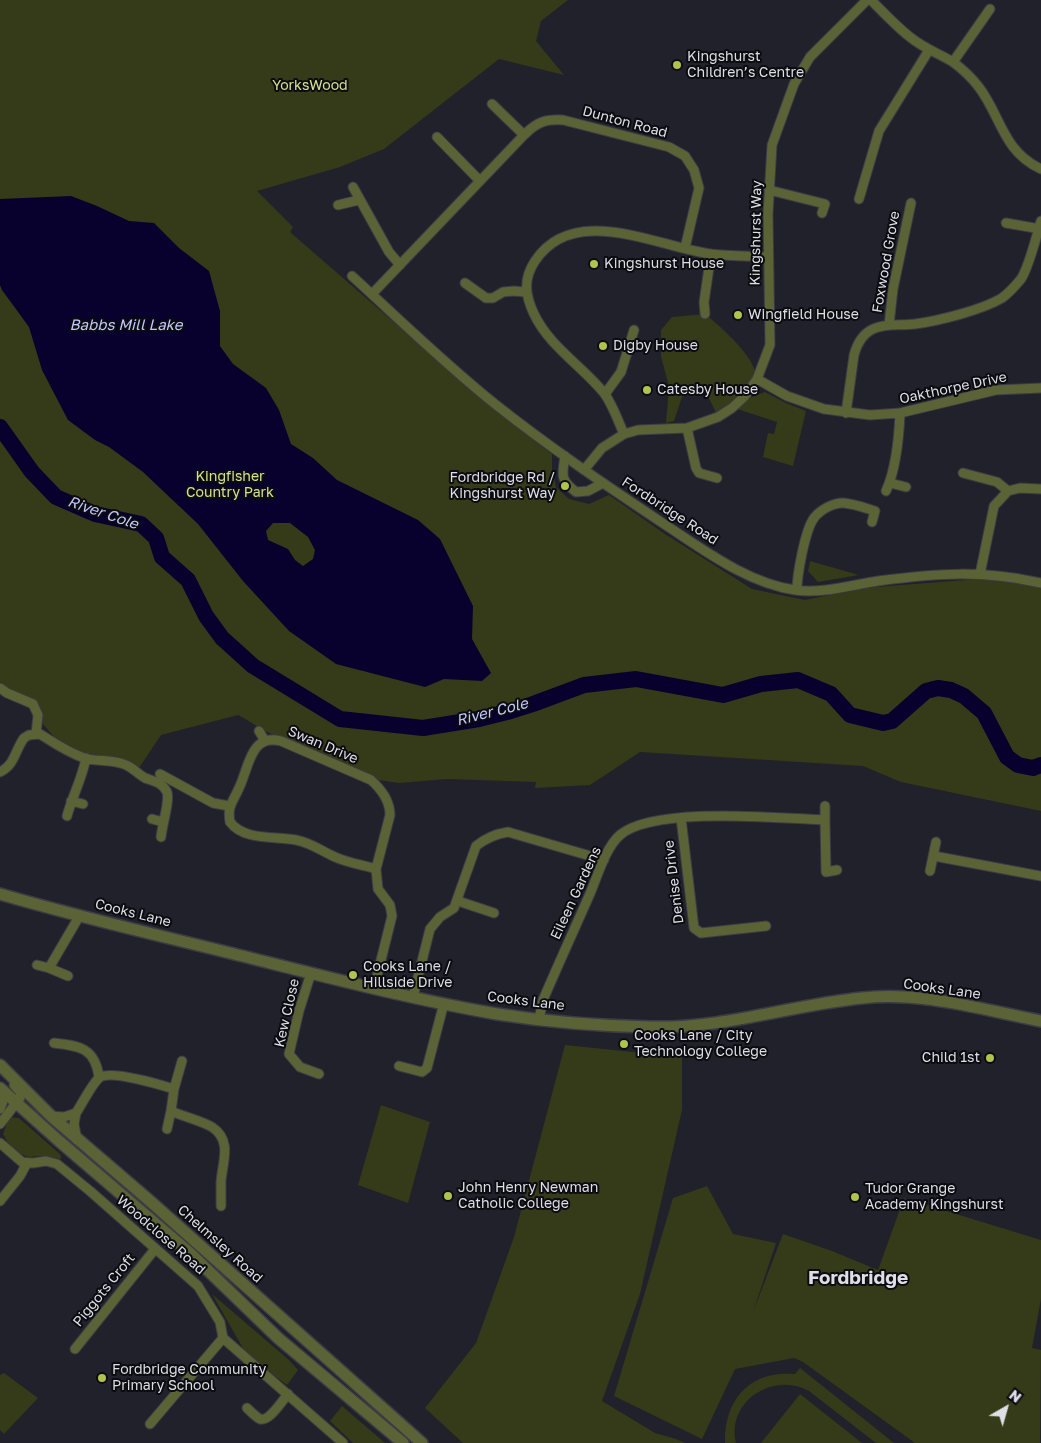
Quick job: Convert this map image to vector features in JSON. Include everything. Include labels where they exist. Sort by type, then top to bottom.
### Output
[{"type":"street","name":"Kingshurst Way","points":[[584,470],[602,448],[624,434],[638,430],[687,428],[718,417],[745,396],[757,379],[770,345],[768,256],[772,144],[794,84],[810,57],[867,0]]},
{"type":"street","points":[[871,0],[909,37],[953,62],[978,86],[1006,138],[1019,155],[1033,166],[1041,169]]},
{"type":"street","points":[[953,62],[990,10]]},
{"type":"street","points":[[859,199],[879,131],[929,50]]},
{"type":"street","points":[[492,104],[524,134]]},
{"type":"street","name":"Dunton Road","points":[[372,294],[524,134],[535,124],[550,119],[563,120],[669,147],[685,156],[694,170],[699,188],[685,248]]},
{"type":"street","points":[[437,137],[480,181]]},
{"type":"street","points":[[353,187],[389,252],[400,265]]},
{"type":"street","points":[[769,190],[824,204],[822,213]]},
{"type":"street","points":[[338,205],[359,200]]},
{"type":"street","name":"Foxwood Grove","points":[[889,325],[892,289],[911,203]]},
{"type":"street","points":[[846,413],[856,346],[860,339],[871,329],[889,325],[939,320],[985,306],[1002,297],[1021,278],[1028,264],[1040,227],[1006,223]]},
{"type":"street","points":[[624,434],[605,394],[546,333],[534,315],[525,292],[530,269],[540,255],[552,244],[568,235],[591,230],[619,232],[711,254],[768,256]]},
{"type":"street","points":[[705,314],[704,302],[711,254]]},
{"type":"street","name":"Fordbridge Road","points":[[352,276],[494,403],[565,456],[603,484],[710,553],[762,581],[797,590],[825,590],[850,585],[954,573],[1017,578],[1041,583]]},
{"type":"street","points":[[465,283],[486,298],[493,298],[503,292],[514,290],[525,292]]},
{"type":"street","points":[[605,394],[621,372],[634,330]]},
{"type":"street","name":"Oakthorpe Drive","points":[[757,379],[787,396],[824,409],[870,415],[900,413],[996,390],[1041,388]]},
{"type":"street","points":[[900,413],[899,430],[888,487],[906,487]]},
{"type":"street","points":[[687,428],[696,468],[699,473],[717,478]]},
{"type":"street","points":[[565,456],[562,473],[566,484],[576,492],[603,484]]},
{"type":"street","points":[[963,473],[997,482],[1008,491]]},
{"type":"street","points":[[980,574],[994,506],[1008,491],[1020,488],[1041,489]]},
{"type":"street","points":[[797,590],[798,574],[810,526],[818,514],[824,509],[843,503],[875,511],[872,522]]},
{"type":"street","points":[[0,688],[33,704],[38,715],[36,734]]},
{"type":"street","points":[[259,731],[265,741],[257,746],[252,753],[240,788],[229,806],[230,822],[239,830],[274,839],[295,840],[335,857],[376,869]]},
{"type":"street","points":[[0,772],[9,766],[24,738],[29,734],[40,734],[67,751],[86,758],[113,761],[126,765],[146,778],[156,781],[167,793],[168,804],[161,837]]},
{"type":"street","name":"Swan Drive","points":[[265,741],[281,741],[370,780],[376,784],[390,807],[390,815],[376,869],[378,889],[390,906],[392,916],[374,988]]},
{"type":"street","points":[[67,816],[71,801],[84,771],[86,758]]},
{"type":"street","points":[[160,774],[213,803],[229,806]]},
{"type":"street","points":[[71,801],[83,804]]},
{"type":"street","points":[[825,806],[826,872],[837,870]]},
{"type":"street","name":"Eileen Gardens","points":[[539,1019],[543,1000],[604,860],[618,837],[629,829],[639,824],[702,816],[825,820]]},
{"type":"street","name":"Denise Drive","points":[[681,818],[694,928],[700,933],[766,926]]},
{"type":"street","points":[[152,819],[163,822]]},
{"type":"street","points":[[413,997],[430,928],[440,917],[454,908],[476,846],[483,840],[508,832],[604,860]]},
{"type":"street","points":[[930,871],[936,842]]},
{"type":"street","points":[[934,856],[1041,876]]},
{"type":"street","name":"Cooks Lane","points":[[0,894],[311,973],[413,997],[498,1014],[650,1027],[679,1027],[718,1023],[863,998],[901,997],[941,1002],[1041,1021]]},
{"type":"street","name":"Cooks Lane","points":[[0,898],[15,898]]},
{"type":"street","points":[[458,901],[494,913]]},
{"type":"street","points":[[49,968],[80,915]]},
{"type":"street","points":[[37,965],[68,976]]},
{"type":"street","name":"Kew Close","points":[[311,973],[299,1011],[289,1054],[300,1067],[319,1074]]},
{"type":"street","points":[[399,1066],[422,1072],[427,1068],[444,1003]]},
{"type":"street","points":[[54,1043],[84,1049],[98,1064],[100,1077]]},
{"type":"street","points":[[166,1128],[182,1061]]},
{"type":"street","name":"Chelmsley Road","points":[[0,1065],[77,1140],[150,1201],[422,1443]]},
{"type":"street","points":[[0,1070],[21,1093],[20,1098],[0,1124]]},
{"type":"street","points":[[77,1140],[74,1124],[76,1113],[100,1077],[108,1074],[174,1089]]},
{"type":"street","points":[[0,1109],[3,1101],[1,1089]]},
{"type":"street","name":"Chelmsley Road","points":[[1,1089],[191,1254],[278,1338],[403,1443]]},
{"type":"street","points":[[171,1112],[212,1127],[224,1143],[226,1158],[221,1180],[221,1206]]},
{"type":"street","points":[[51,1116],[64,1117],[76,1113]]},
{"type":"street","points":[[0,1144],[15,1157],[27,1163],[20,1176],[0,1201]]},
{"type":"street","name":"Woodclose Road","points":[[27,1163],[46,1161],[63,1168],[198,1286],[220,1322],[223,1338]]},
{"type":"street","name":"Piggots Croft","points":[[75,1349],[155,1249]]},
{"type":"street","points":[[150,1424],[223,1338],[343,1443]]},
{"type":"street","points":[[246,1408],[264,1419],[269,1417],[288,1394]]},
{"type":"green space","name":"Kingfisher Country Park","points":[[0,0],[568,0],[541,21],[536,41],[564,75],[499,59],[384,149],[340,167],[257,191],[293,227],[290,232],[502,416],[552,454],[552,469],[556,487],[569,499],[589,504],[609,495],[665,534],[752,589],[805,600],[863,588],[978,579],[1015,582],[1041,588],[1041,811],[901,782],[863,766],[640,752],[590,785],[535,788],[536,782],[447,779],[399,783],[378,780],[270,733],[238,715],[161,735],[139,768],[126,761],[81,752],[60,744],[43,724],[41,710],[34,701],[10,691],[0,682]]},
{"type":"green space","points":[[705,314],[737,343],[755,370],[757,379],[718,417],[704,388],[682,397],[674,421],[666,423],[669,386],[661,357],[661,330],[672,317]]},
{"type":"green space","points":[[765,392],[806,411],[793,466],[763,457],[768,433],[774,434],[777,422],[737,409],[749,398]]},
{"type":"green space","points":[[810,561],[859,575],[818,582],[808,571]]},
{"type":"green space","points":[[565,1045],[682,1057],[682,1110],[640,1294],[602,1401],[655,1433],[685,1443],[463,1443],[425,1408],[476,1343],[514,1237]]},
{"type":"green space","points":[[381,1105],[430,1122],[408,1203],[358,1185]]},
{"type":"green space","points":[[9,1117],[19,1118],[61,1155],[61,1159],[40,1156],[29,1157],[20,1154],[9,1145],[3,1134]]},
{"type":"green space","points":[[707,1186],[733,1234],[776,1243],[753,1312],[783,1234],[878,1270],[904,1198],[1041,1240],[1041,1299],[1032,1348],[1041,1350],[1040,1443],[915,1443],[803,1362],[794,1358],[735,1369],[702,1439],[614,1396],[673,1198]]},
{"type":"green space","points":[[212,1294],[289,1360],[298,1370],[287,1385],[260,1365],[244,1350]]},
{"type":"green space","points":[[800,1368],[894,1443],[876,1443],[809,1391],[795,1386],[781,1385],[768,1388],[756,1394],[745,1403],[738,1414],[735,1428],[736,1443],[725,1443],[729,1413],[743,1390],[753,1382],[765,1377],[779,1374],[795,1374]]},
{"type":"green space","points":[[4,1373],[38,1398],[4,1434],[0,1430],[0,1375]]},
{"type":"green space","points":[[800,1394],[862,1443],[761,1443]]},
{"type":"green space","points":[[342,1406],[385,1443],[353,1443],[330,1421]]},
{"type":"water","name":"Babbs Mill Lake","points":[[71,196],[129,221],[154,223],[179,248],[209,271],[220,311],[220,346],[233,364],[266,388],[279,410],[291,444],[313,458],[337,480],[418,520],[440,539],[473,606],[472,639],[491,673],[482,681],[444,679],[425,687],[336,664],[289,631],[243,581],[198,524],[143,472],[68,420],[42,370],[29,327],[0,285],[0,199]],"holes":[[[273,523],[290,523],[308,537],[315,550],[313,559],[303,566],[295,560],[288,549],[268,540],[266,531]]]},
{"type":"waterway","name":"River Cole","points":[[0,427],[32,472],[56,497],[95,514],[141,524],[156,538],[162,557],[188,580],[206,616],[222,638],[253,666],[340,719],[423,728],[479,719],[511,711],[584,685],[636,679],[723,695],[761,684],[798,680],[831,694],[850,715],[883,723],[892,721],[926,691],[938,688],[951,690],[964,696],[984,713],[1007,757],[1018,765],[1033,768],[1041,765]]},
{"type":"place","name":"Kingshurst Children’s Centre","points":[[677,65]]},
{"type":"place","name":"Kingshurst House","points":[[594,264]]},
{"type":"place","name":"Wingfield House","points":[[738,315]]},
{"type":"place","name":"Digby House","points":[[603,346]]},
{"type":"place","name":"Catesby House","points":[[647,390]]},
{"type":"place","name":"Fordbridge Rd / Kingshurst Way","points":[[565,486]]},
{"type":"place","name":"Cooks Lane / Hillside Drive","points":[[353,975]]},
{"type":"place","name":"Cooks Lane / City Technology College","points":[[624,1044]]},
{"type":"place","name":"Child 1st","points":[[990,1058]]},
{"type":"place","name":"John Henry Newman Catholic College","points":[[448,1196]]},
{"type":"place","name":"Tudor Grange Academy Kingshurst","points":[[855,1197]]},
{"type":"place","name":"Fordbridge Community Primary School","points":[[102,1378]]},
{"type":"district","name":"Fordbridge","points":[[858,1278]]},
{"type":"park label","name":"YorksWood","points":[[310,86]]}]
